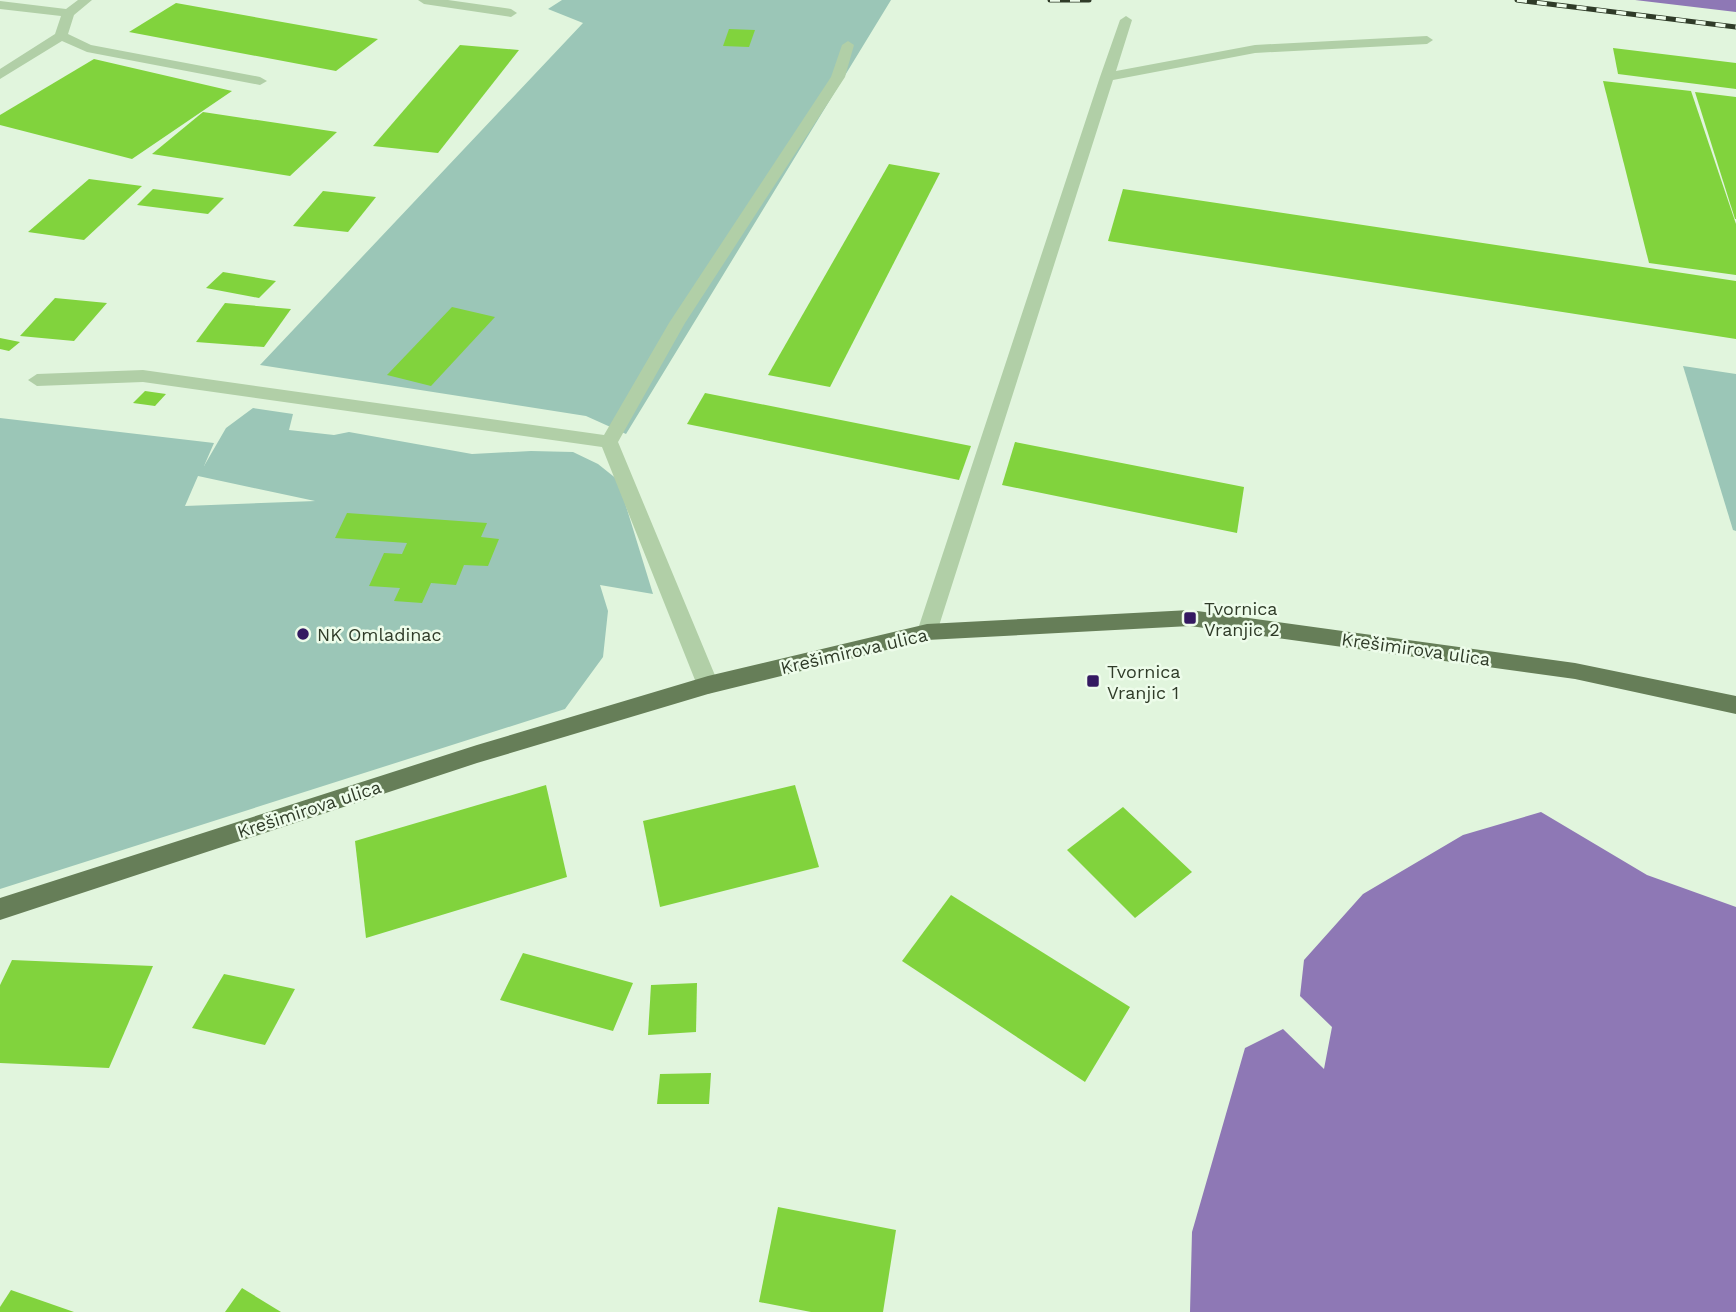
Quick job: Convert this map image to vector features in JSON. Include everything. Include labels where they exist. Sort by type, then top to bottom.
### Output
[{"type":"main road","name":"Krešimirova ulica","points":[[0,909],[477,754],[708,685],[927,632],[1190,618],[1575,671],[1736,705]]},
{"type":"lane","points":[[0,75],[61,36],[68,13],[86,0]]},
{"type":"lane","points":[[424,0],[511,13]]},
{"type":"lane","points":[[0,5],[68,13]]},
{"type":"lane","points":[[927,632],[1126,20]]},
{"type":"lane","points":[[61,36],[86,48],[260,81]]},
{"type":"lane","points":[[1107,77],[1255,49],[1427,40]]},
{"type":"lane","points":[[609,442],[677,323],[838,77],[848,45]]},
{"type":"lane","points":[[37,380],[143,376],[609,442]]},
{"type":"lane","points":[[609,442],[708,685]]},
{"type":"shaded area","points":[[562,0],[891,0],[626,434],[586,416],[260,365],[583,23],[548,9]]},
{"type":"shaded area","points":[[1635,0],[1736,0],[1736,12]]},
{"type":"shaded area","points":[[1683,366],[1736,374],[1736,531],[1733,530]]},
{"type":"shaded area","name":"NK Omladinac","points":[[253,408],[293,414],[289,430],[334,435],[349,432],[472,454],[573,452],[598,464],[618,480],[653,594],[600,585],[608,611],[603,657],[565,709],[0,889],[0,418],[214,443],[204,466],[226,428]],"holes":[[[198,476],[316,501],[185,506]]]},
{"type":"shaded area","points":[[1541,812],[1647,875],[1736,907],[1736,1312],[1190,1312],[1192,1232],[1245,1048],[1283,1029],[1324,1069],[1332,1027],[1300,996],[1304,960],[1363,894],[1463,835]]},
{"type":"building","points":[[176,3],[378,39],[336,71],[129,32]]},
{"type":"building","points":[[729,29],[755,30],[749,47],[723,46]]},
{"type":"building","points":[[460,45],[519,50],[438,153],[373,146]]},
{"type":"building","points":[[1613,48],[1736,63],[1736,89],[1618,74]]},
{"type":"building","points":[[94,59],[232,91],[132,159],[0,125],[0,115]]},
{"type":"building","points":[[1603,81],[1691,91],[1736,224],[1736,275],[1649,263]]},
{"type":"building","points":[[1695,92],[1736,97],[1736,219],[1735,219]]},
{"type":"building","points":[[203,112],[337,132],[290,176],[152,154]]},
{"type":"building","points":[[889,164],[940,173],[830,387],[768,375]]},
{"type":"building","points":[[89,179],[142,186],[84,240],[28,232]]},
{"type":"building","points":[[153,189],[224,198],[208,214],[137,205]]},
{"type":"building","points":[[1123,189],[1736,281],[1736,339],[1108,241]]},
{"type":"building","points":[[323,191],[376,197],[348,232],[293,226]]},
{"type":"building","points":[[223,272],[276,281],[259,298],[206,288]]},
{"type":"building","points":[[55,298],[107,303],[74,341],[20,336]]},
{"type":"building","points":[[225,303],[291,309],[264,347],[196,342]]},
{"type":"building","points":[[452,307],[495,317],[431,386],[387,375]]},
{"type":"building","points":[[0,338],[20,342],[9,351],[0,349]]},
{"type":"building","points":[[145,391],[166,394],[155,406],[133,403]]},
{"type":"building","points":[[705,393],[971,446],[959,480],[687,424]]},
{"type":"building","points":[[1015,442],[1244,487],[1237,533],[1002,485]]},
{"type":"building","points":[[347,513],[487,523],[481,537],[499,539],[488,566],[464,565],[456,585],[431,583],[422,603],[394,601],[400,588],[369,586],[384,553],[402,554],[407,543],[335,538]]},
{"type":"building","points":[[546,785],[567,877],[366,938],[355,841]]},
{"type":"building","points":[[795,785],[819,867],[660,907],[643,821]]},
{"type":"building","points":[[1123,807],[1192,872],[1135,918],[1067,850]]},
{"type":"building","points":[[951,895],[1130,1007],[1085,1082],[902,961]]},
{"type":"building","points":[[523,953],[633,983],[613,1031],[500,1000]]},
{"type":"building","points":[[12,960],[153,966],[109,1068],[0,1063],[0,985]]},
{"type":"building","points":[[224,974],[295,989],[265,1045],[192,1028]]},
{"type":"building","points":[[697,983],[696,1032],[648,1035],[651,985]]},
{"type":"building","points":[[711,1073],[709,1104],[657,1104],[660,1074]]},
{"type":"building","points":[[778,1207],[896,1230],[883,1312],[811,1312],[759,1302]]},
{"type":"building","points":[[242,1288],[281,1312],[225,1312]]},
{"type":"building","points":[[11,1290],[74,1312],[0,1312],[0,1307]]},
{"type":"railway","points":[[1050,0],[1089,0]]},
{"type":"railway","points":[[1517,0],[1736,27]]},
{"type":"place","name":"Tvornica Vranjic 2","points":[[1190,618]]},
{"type":"place","name":"NK Omladinac","points":[[303,634]]},
{"type":"place","name":"Tvornica Vranjic 1","points":[[1093,681]]}]
